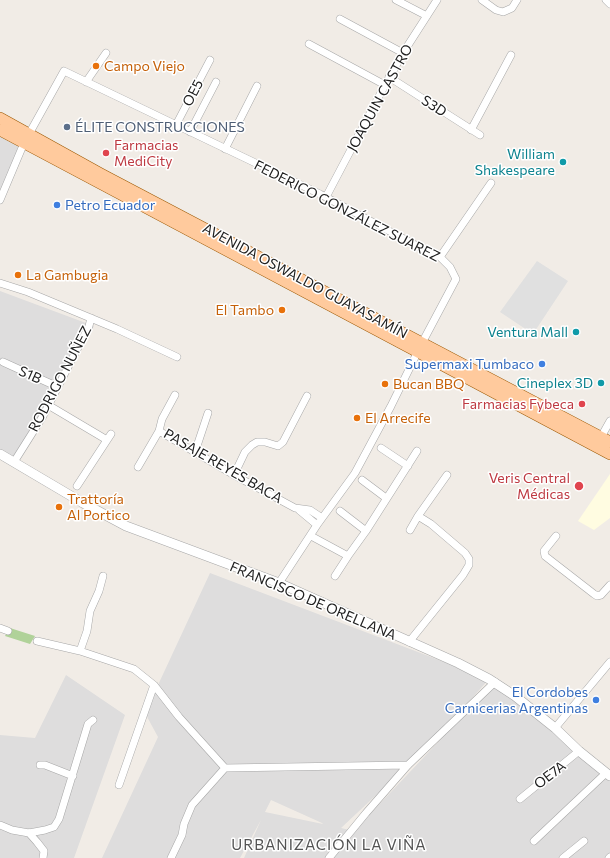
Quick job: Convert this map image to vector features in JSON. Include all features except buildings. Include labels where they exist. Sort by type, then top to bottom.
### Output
[{"type":"main road","name":"AVENIDA OSWALDO GUAYASAMÍN","points":[[0,118],[26,138],[420,347],[605,440]]},
{"type":"main road","name":"AVENIDA OSWALDO GUAYASAMÍN","points":[[0,130],[26,138]]},
{"type":"main road","name":"AVENIDA OSWALDO GUAYASAMÍN","points":[[420,347],[610,454]]},
{"type":"street","points":[[396,0],[427,16]]},
{"type":"street","name":"JOAQUIN CASTRO","points":[[326,197],[389,77],[437,0]]},
{"type":"street","points":[[482,0],[496,10],[503,12],[512,8],[517,0]]},
{"type":"street","points":[[606,0],[610,4]]},
{"type":"street","points":[[340,19],[403,53]]},
{"type":"street","points":[[309,44],[385,85]]},
{"type":"street","points":[[86,82],[106,54]]},
{"type":"street","points":[[471,130],[511,55]]},
{"type":"street","name":"OE5","points":[[176,125],[210,60]]},
{"type":"street","name":"FEDERICO GONZÁLEZ SUAREZ","points":[[26,138],[64,71],[326,197],[419,248],[440,257],[450,268],[456,279],[355,473],[317,525],[279,583]]},
{"type":"street","name":"S3D","points":[[389,77],[480,135]]},
{"type":"street","points":[[190,132],[216,82]]},
{"type":"street","points":[[225,149],[257,86]]},
{"type":"street","points":[[0,200],[26,138]]},
{"type":"street","points":[[440,257],[491,183]]},
{"type":"street","name":"RODRIGO NUÑEZ","points":[[0,283],[28,292],[91,318],[89,326],[58,387],[14,462]]},
{"type":"street","points":[[91,318],[177,357]]},
{"type":"street","name":"S1B","points":[[3,362],[58,387]]},
{"type":"street","name":"PASAJE REYES BACA","points":[[175,395],[162,419],[159,431],[234,475],[299,510],[317,525]]},
{"type":"street","points":[[234,475],[245,452],[257,442],[265,442],[278,446],[283,442],[307,396]]},
{"type":"street","points":[[48,405],[109,437],[77,486]]},
{"type":"street","points":[[195,452],[208,413]]},
{"type":"street","points":[[605,440],[610,421]]},
{"type":"street","points":[[138,467],[159,431]]},
{"type":"street","points":[[381,448],[408,466]]},
{"type":"street","points":[[335,576],[366,531],[417,451]]},
{"type":"street","name":"FRANCISCO DE ORELLANA","points":[[0,454],[83,503],[126,526],[279,583],[458,663],[495,682],[555,728],[579,751],[608,774]]},
{"type":"street","points":[[410,530],[447,475]]},
{"type":"street","points":[[362,480],[386,498]]},
{"type":"street","name":"PASAJE REYES BACA","points":[[299,510],[310,510],[322,518]]},
{"type":"street","points":[[340,511],[366,531]]},
{"type":"street","points":[[409,642],[463,575],[469,565],[469,559],[465,553],[431,524],[418,516]]},
{"type":"street","points":[[311,536],[348,556]]},
{"type":"street","points":[[556,536],[544,551],[545,556],[597,596],[601,595],[609,588]]},
{"type":"street","points":[[80,651],[87,632],[90,611],[99,591],[103,576]]},
{"type":"street","points":[[0,628],[8,631]]},
{"type":"street","points":[[37,641],[80,651],[134,669],[154,685],[179,717],[225,768]]},
{"type":"street","points":[[555,728],[610,662]]},
{"type":"street","points":[[329,858],[366,812],[408,765],[495,682]]},
{"type":"street","points":[[120,784],[154,685]]},
{"type":"street","points":[[0,825],[12,830],[29,833],[54,827],[59,819],[88,724],[93,720]]},
{"type":"street","name":"OE7A","points":[[520,799],[579,751]]},
{"type":"street","points":[[40,765],[45,765],[73,776]]},
{"type":"street","points":[[171,858],[182,835],[184,824],[192,805],[225,768],[408,765]]},
{"type":"street","points":[[534,841],[608,774]]},
{"type":"street","points":[[29,833],[44,851],[43,858]]},
{"type":"street","points":[[568,857],[584,841]]},
{"type":"shaded area","points":[[0,123],[29,137],[0,198]]},
{"type":"shaded area","points":[[537,261],[568,281],[533,334],[500,312]]},
{"type":"shaded area","points":[[0,291],[94,326],[12,460],[0,453]]},
{"type":"shaded area","points":[[610,474],[610,518],[594,530],[578,521]]},
{"type":"shaded area","points":[[210,573],[489,679],[435,740],[341,828],[354,831],[495,682],[610,775],[610,858],[244,858],[261,820],[240,858],[102,858],[158,737],[145,713]],"holes":[[[271,800],[323,824],[265,812]]]},
{"type":"shaded area","points":[[66,675],[125,715],[74,858],[0,858],[0,735],[35,738]]},
{"type":"green space","points":[[10,628],[35,636],[30,644],[5,636]]},
{"type":"place","name":"Campo Viejo","points":[[96,66]]},
{"type":"place","name":"ÉLITE CONSTRUCCIONES","points":[[67,127]]},
{"type":"place","name":"Farmacias MediCity","points":[[106,153]]},
{"type":"place","name":"William Shakespeare","points":[[563,162]]},
{"type":"place","name":"Petro Ecuador","points":[[57,205]]},
{"type":"place","name":"La Gambugia","points":[[18,275]]},
{"type":"place","name":"El Tambo","points":[[282,310]]},
{"type":"place","name":"Ventura Mall","points":[[576,332]]},
{"type":"place","name":"Supermaxi Tumbaco","points":[[542,364]]},
{"type":"place","name":"Cineplex 3D","points":[[601,383]]},
{"type":"place","name":"Bucan BBQ","points":[[385,384]]},
{"type":"place","name":"Farmacias Fybeca","points":[[582,404]]},
{"type":"place","name":"El Arrecife","points":[[357,418]]},
{"type":"place","name":"Veris Central Médicas","points":[[579,486]]},
{"type":"place","name":"Trattoría Al Portico","points":[[59,507]]},
{"type":"place","name":"El Cordobes Carnicerias Argentinas","points":[[596,700]]},
{"type":"district","name":"URBANIZACIÓN LA VIÑA","points":[[329,845]]}]
